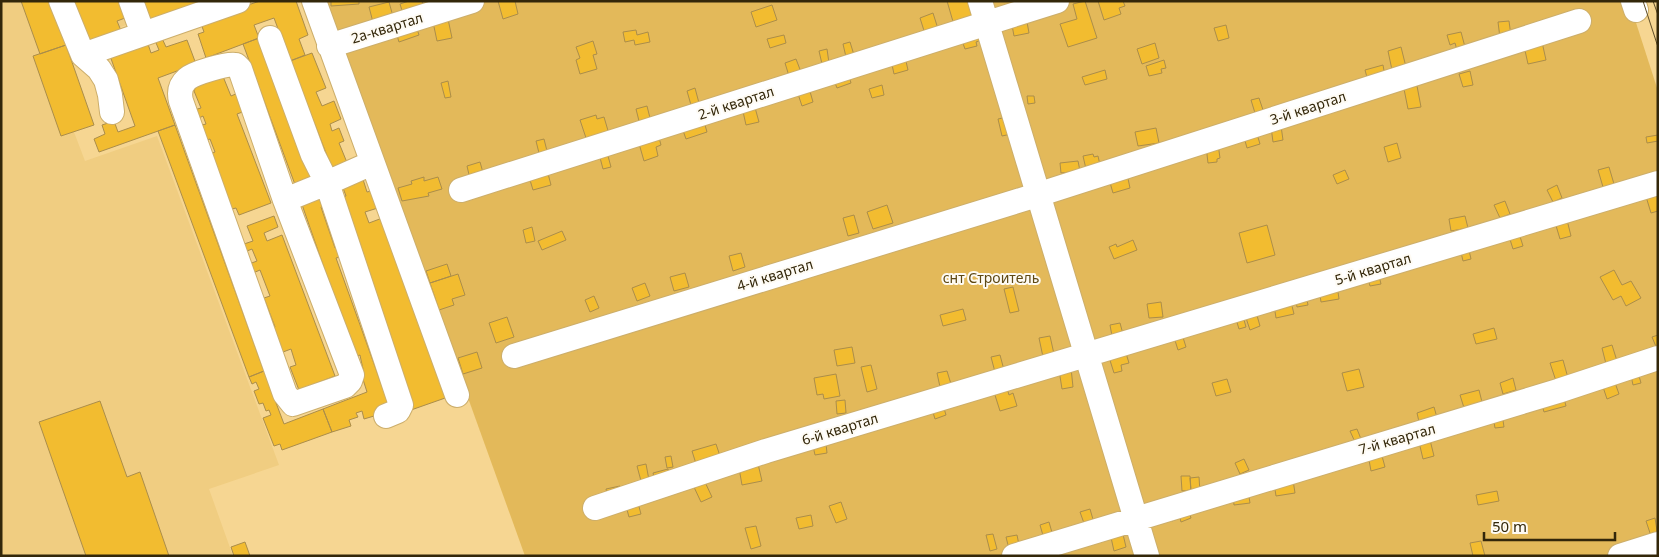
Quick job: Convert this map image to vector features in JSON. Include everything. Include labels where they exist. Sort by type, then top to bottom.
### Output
[{"type":"street","points":[[61,1],[82,55],[99,69],[106,80],[112,112]]},
{"type":"street","points":[[131,1],[143,34]]},
{"type":"street","points":[[82,55],[238,1]]},
{"type":"street","points":[[314,1],[457,395]]},
{"type":"street","name":"2а-квартал","points":[[330,46],[472,1]]},
{"type":"street","name":"2-й квартал","points":[[461,190],[983,12],[1010,15],[1057,1]]},
{"type":"street","points":[[983,12],[1147,556]]},
{"type":"street","name":"3-й квартал","points":[[1037,195],[1579,21]]},
{"type":"street","points":[[270,38],[313,154],[327,183],[401,405],[398,411],[386,416]]},
{"type":"street","points":[[227,65],[236,65],[240,69],[284,200],[352,375],[350,382],[345,386],[293,404],[285,394],[181,101],[180,92],[189,78],[227,65]]},
{"type":"street","points":[[284,200],[372,163]]},
{"type":"street","name":"5-й квартал","points":[[1087,355],[1658,183]]},
{"type":"street","name":"4-й квартал","points":[[514,356],[1037,195]]},
{"type":"street","name":"6-й квартал","points":[[595,508],[766,451],[1087,355]]},
{"type":"street","name":"7-й квартал","points":[[1014,556],[1558,391],[1658,358]]},
{"type":"street","points":[[1620,556],[1658,544]]},
{"type":"shaded area","points":[[1,1],[197,1],[44,53],[85,161],[157,136],[279,465],[209,489],[233,556],[1,556]]},
{"type":"green space","name":"снт Строитель","points":[[325,1],[1629,1],[1658,91],[1658,556],[525,556]]},
{"type":"building","points":[[21,1],[51,1],[66,45],[40,54]]},
{"type":"building","points":[[70,1],[121,1],[125,18],[117,21],[122,33],[85,46]]},
{"type":"building","points":[[137,1],[206,1],[144,22]]},
{"type":"building","points":[[260,1],[296,1],[308,35],[299,39],[305,55],[290,61],[274,18],[254,25],[259,38],[206,58],[198,34],[204,32],[200,21]]},
{"type":"building","points":[[331,1],[359,1],[359,4],[331,6]]},
{"type":"building","points":[[409,1],[422,1],[424,8],[404,17],[400,4]]},
{"type":"building","points":[[498,1],[515,1],[518,14],[503,19]]},
{"type":"building","points":[[947,1],[970,1],[975,18],[954,25]]},
{"type":"building","points":[[1085,1],[1097,38],[1068,47],[1060,24],[1077,19],[1073,4]]},
{"type":"building","points":[[1098,1],[1123,1],[1125,6],[1119,8],[1121,14],[1104,20]]},
{"type":"building","points":[[389,2],[394,20],[374,26],[369,7]]},
{"type":"building","points":[[772,5],[777,20],[756,27],[751,12]]},
{"type":"building","points":[[933,13],[939,32],[926,37],[920,18]]},
{"type":"building","points":[[448,19],[452,38],[437,41],[433,22]]},
{"type":"building","points":[[1509,21],[1511,36],[1500,38],[1498,22]]},
{"type":"building","points":[[1027,22],[1029,33],[1014,36],[1012,25]]},
{"type":"building","points":[[415,23],[419,35],[399,42],[395,29]]},
{"type":"building","points":[[1226,25],[1229,38],[1218,41],[1214,28]]},
{"type":"building","points":[[636,30],[637,35],[648,32],[650,42],[635,45],[634,40],[625,42],[623,32]]},
{"type":"building","points":[[982,31],[984,39],[976,42],[977,46],[965,49],[961,38]]},
{"type":"building","points":[[1461,32],[1465,47],[1457,50],[1455,43],[1450,45],[1447,35]]},
{"type":"building","points":[[784,35],[786,43],[770,48],[767,39]]},
{"type":"building","points":[[161,36],[166,47],[187,40],[196,64],[158,78],[175,125],[99,152],[94,139],[105,134],[102,125],[114,121],[118,132],[135,126],[109,53],[148,44],[151,53],[159,50],[154,38]]},
{"type":"building","points":[[259,38],[314,184],[297,190],[243,44]]},
{"type":"building","points":[[593,41],[597,54],[593,55],[597,69],[580,74],[576,60],[580,58],[576,47]]},
{"type":"building","points":[[850,42],[854,55],[846,57],[843,44]]},
{"type":"building","points":[[1542,42],[1546,60],[1528,64],[1524,46]]},
{"type":"building","points":[[1155,43],[1159,58],[1142,64],[1137,49]]},
{"type":"building","points":[[66,45],[94,125],[61,136],[33,56]]},
{"type":"building","points":[[1401,47],[1406,67],[1392,70],[1388,51]]},
{"type":"building","points":[[827,49],[829,63],[822,64],[819,51]]},
{"type":"building","points":[[312,53],[326,88],[316,92],[322,106],[334,101],[341,119],[330,124],[332,131],[339,128],[344,141],[339,143],[348,165],[333,171],[290,61]]},
{"type":"building","points":[[905,57],[908,70],[894,74],[891,60]]},
{"type":"building","points":[[796,59],[801,72],[789,76],[785,63]]},
{"type":"building","points":[[1164,60],[1166,68],[1161,69],[1162,73],[1149,76],[1146,66]]},
{"type":"building","points":[[1383,65],[1385,76],[1368,81],[1365,70]]},
{"type":"building","points":[[1105,70],[1107,79],[1085,85],[1082,77]]},
{"type":"building","points":[[1470,71],[1473,85],[1463,87],[1459,74]]},
{"type":"building","points":[[848,73],[851,83],[837,88],[833,78]]},
{"type":"building","points":[[222,74],[231,96],[238,93],[245,111],[237,114],[271,203],[239,215],[236,208],[232,209],[210,154],[215,152],[210,139],[205,141],[201,131],[204,130],[202,125],[206,124],[203,116],[197,119],[194,110],[201,108],[194,91],[197,84]]},
{"type":"building","points":[[448,81],[451,97],[445,98],[441,83]]},
{"type":"building","points":[[882,85],[884,95],[872,98],[869,89]]},
{"type":"building","points":[[1417,86],[1421,107],[1408,109],[1404,89]]},
{"type":"building","points":[[695,88],[699,103],[691,105],[687,91]]},
{"type":"building","points":[[809,88],[813,102],[802,106],[797,91]]},
{"type":"building","points":[[1027,96],[1034,96],[1035,103],[1028,104]]},
{"type":"building","points":[[1259,98],[1263,110],[1255,113],[1251,100]]},
{"type":"building","points":[[754,104],[759,122],[746,125],[742,107]]},
{"type":"building","points":[[647,106],[650,118],[639,121],[636,109]]},
{"type":"building","points":[[596,115],[597,119],[604,117],[609,134],[587,141],[580,120]]},
{"type":"building","points":[[1007,117],[1011,134],[1002,136],[998,119]]},
{"type":"building","points":[[703,118],[707,132],[686,139],[681,125]]},
{"type":"building","points":[[175,125],[264,371],[249,377],[158,131]]},
{"type":"building","points":[[1281,126],[1283,140],[1273,142],[1271,127]]},
{"type":"building","points":[[1156,128],[1159,143],[1138,146],[1135,132]]},
{"type":"building","points":[[658,134],[661,145],[656,147],[658,156],[644,161],[638,140]]},
{"type":"building","points":[[1257,134],[1260,144],[1247,148],[1244,137]]},
{"type":"building","points":[[1658,135],[1658,141],[1647,143],[1646,137]]},
{"type":"building","points":[[544,139],[547,151],[539,153],[536,141]]},
{"type":"building","points":[[1397,143],[1401,158],[1388,162],[1384,147]]},
{"type":"building","points":[[1218,144],[1220,158],[1217,159],[1217,162],[1208,163],[1206,146]]},
{"type":"building","points":[[598,150],[608,156],[611,167],[603,169]]},
{"type":"building","points":[[1093,154],[1094,157],[1098,156],[1100,165],[1086,169],[1083,156]]},
{"type":"building","points":[[1078,161],[1080,171],[1061,173],[1060,163]]},
{"type":"building","points":[[480,162],[484,176],[470,179],[467,166]]},
{"type":"building","points":[[546,166],[551,185],[533,190],[527,170]]},
{"type":"building","points":[[1609,167],[1614,184],[1603,187],[1598,170]]},
{"type":"building","points":[[1345,170],[1349,179],[1337,184],[1333,175]]},
{"type":"building","points":[[361,173],[367,192],[375,190],[381,207],[365,212],[369,223],[385,217],[448,397],[411,410],[337,199],[346,196],[340,180]]},
{"type":"building","points":[[1127,174],[1130,188],[1113,193],[1109,179]]},
{"type":"building","points":[[424,177],[424,181],[438,177],[442,189],[428,193],[429,196],[402,201],[398,188],[412,184],[411,181]]},
{"type":"building","points":[[1557,185],[1562,198],[1553,202],[1547,190]]},
{"type":"building","points":[[1658,186],[1658,211],[1651,213],[1644,190]]},
{"type":"building","points":[[323,187],[329,204],[321,207],[335,248],[340,246],[344,256],[336,258],[382,386],[387,384],[394,405],[384,413],[364,419],[362,411],[356,413],[358,417],[349,420],[351,426],[332,432],[323,409],[367,392],[360,370],[363,369],[360,355],[355,357],[299,196]]},
{"type":"building","points":[[1505,201],[1510,214],[1500,218],[1494,205]]},
{"type":"building","points":[[887,205],[893,223],[873,229],[867,212]]},
{"type":"building","points":[[854,215],[859,233],[848,236],[843,218]]},
{"type":"building","points":[[274,216],[278,227],[264,233],[267,241],[282,235],[335,376],[299,390],[290,367],[296,365],[291,349],[283,352],[269,330],[275,327],[264,298],[270,296],[260,270],[253,273],[249,264],[257,261],[252,249],[247,251],[244,244],[253,241],[247,226]]},
{"type":"building","points":[[1465,216],[1468,228],[1451,231],[1449,219]]},
{"type":"building","points":[[1566,216],[1571,236],[1560,239],[1554,219]]},
{"type":"building","points":[[1267,225],[1275,255],[1247,263],[1239,233]]},
{"type":"building","points":[[532,227],[535,241],[526,243],[523,230]]},
{"type":"building","points":[[1518,230],[1523,246],[1513,249],[1508,233]]},
{"type":"building","points":[[562,231],[566,240],[542,250],[538,241]]},
{"type":"building","points":[[1133,240],[1137,250],[1114,259],[1109,247],[1116,244],[1117,247]]},
{"type":"building","points":[[1468,246],[1471,259],[1463,261],[1460,248]]},
{"type":"building","points":[[741,253],[745,267],[733,271],[729,256]]},
{"type":"building","points":[[447,264],[451,276],[430,283],[426,271]]},
{"type":"building","points":[[1614,270],[1622,285],[1631,281],[1641,298],[1626,306],[1621,296],[1613,300],[1600,277]]},
{"type":"building","points":[[1378,272],[1381,284],[1370,286],[1367,274]]},
{"type":"building","points":[[685,273],[689,287],[674,291],[670,277]]},
{"type":"building","points":[[458,274],[465,295],[452,299],[454,305],[439,310],[430,283]]},
{"type":"building","points":[[645,283],[650,296],[637,301],[632,288]]},
{"type":"building","points":[[1337,285],[1339,299],[1321,302],[1319,288]]},
{"type":"building","points":[[1013,287],[1019,311],[1010,313],[1004,289]]},
{"type":"building","points":[[1306,295],[1308,305],[1297,307],[1295,297]]},
{"type":"building","points":[[594,296],[599,308],[590,312],[585,300]]},
{"type":"building","points":[[1161,302],[1163,317],[1149,318],[1147,304]]},
{"type":"building","points":[[1291,302],[1294,314],[1276,318],[1274,305]]},
{"type":"building","points":[[963,309],[966,320],[943,326],[940,315]]},
{"type":"building","points":[[1256,312],[1260,326],[1250,330],[1245,315]]},
{"type":"building","points":[[1243,316],[1246,327],[1239,329],[1236,319]]},
{"type":"building","points":[[507,317],[514,337],[496,343],[489,323]]},
{"type":"building","points":[[1120,323],[1123,334],[1112,336],[1110,325]]},
{"type":"building","points":[[1494,328],[1497,339],[1476,344],[1473,334]]},
{"type":"building","points":[[1181,331],[1186,347],[1178,350],[1173,334]]},
{"type":"building","points":[[1658,335],[1658,348],[1657,349],[1652,337]]},
{"type":"building","points":[[1050,336],[1054,354],[1043,357],[1039,338]]},
{"type":"building","points":[[1612,345],[1617,361],[1606,364],[1602,348]]},
{"type":"building","points":[[852,347],[855,363],[837,366],[834,350]]},
{"type":"building","points":[[1125,350],[1129,363],[1121,365],[1122,371],[1114,373],[1108,354]]},
{"type":"building","points":[[477,352],[482,368],[463,374],[458,358]]},
{"type":"building","points":[[1000,355],[1004,370],[995,372],[991,357]]},
{"type":"building","points":[[1563,360],[1568,378],[1556,381],[1550,363]]},
{"type":"building","points":[[871,365],[877,389],[867,392],[861,367]]},
{"type":"building","points":[[1071,368],[1073,387],[1062,389],[1059,370]]},
{"type":"building","points":[[1359,369],[1364,387],[1347,391],[1342,373]]},
{"type":"building","points":[[1637,369],[1641,383],[1633,385],[1630,371]]},
{"type":"building","points":[[264,371],[284,424],[323,409],[332,432],[282,450],[280,444],[274,446],[263,418],[271,415],[269,410],[266,411],[263,403],[259,404],[254,391],[259,389],[256,382],[252,384],[249,377]]},
{"type":"building","points":[[947,371],[951,384],[940,387],[937,373]]},
{"type":"building","points":[[836,374],[840,396],[824,399],[823,394],[817,395],[814,378]]},
{"type":"building","points":[[1613,377],[1619,394],[1607,399],[1601,381]]},
{"type":"building","points":[[1513,378],[1516,390],[1503,394],[1500,383]]},
{"type":"building","points":[[1227,379],[1231,392],[1216,396],[1212,383]]},
{"type":"building","points":[[1007,388],[1009,395],[1013,393],[1017,406],[1000,411],[994,392]]},
{"type":"building","points":[[1479,390],[1483,406],[1465,411],[1460,395]]},
{"type":"building","points":[[1563,395],[1566,406],[1544,412],[1541,401]]},
{"type":"building","points":[[845,400],[846,413],[837,414],[836,401]]},
{"type":"building","points":[[100,401],[127,477],[140,472],[169,556],[86,556],[39,422]]},
{"type":"building","points":[[943,405],[946,415],[935,419],[932,409]]},
{"type":"building","points":[[1434,407],[1438,421],[1420,426],[1417,413]]},
{"type":"building","points":[[1502,414],[1504,427],[1495,428],[1493,416]]},
{"type":"building","points":[[1357,429],[1361,439],[1355,442],[1350,431]]},
{"type":"building","points":[[1430,440],[1434,456],[1423,459],[1419,442]]},
{"type":"building","points":[[716,444],[721,459],[697,467],[692,451]]},
{"type":"building","points":[[826,444],[827,453],[815,455],[813,446]]},
{"type":"building","points":[[671,456],[673,467],[667,468],[665,457]]},
{"type":"building","points":[[1382,456],[1385,467],[1371,471],[1369,460]]},
{"type":"building","points":[[1244,459],[1249,470],[1240,474],[1235,463]]},
{"type":"building","points":[[646,464],[649,480],[641,481],[637,466]]},
{"type":"building","points":[[758,464],[762,481],[742,485],[739,468]]},
{"type":"building","points":[[668,469],[670,477],[655,481],[653,473]]},
{"type":"building","points":[[1181,476],[1190,476],[1191,490],[1182,491]]},
{"type":"building","points":[[1199,477],[1200,492],[1191,493],[1190,478]]},
{"type":"building","points":[[704,480],[712,497],[701,502],[693,485]]},
{"type":"building","points":[[1293,480],[1295,493],[1276,496],[1274,483]]},
{"type":"building","points":[[620,486],[622,495],[608,498],[606,489]]},
{"type":"building","points":[[1248,491],[1250,503],[1234,505],[1233,494]]},
{"type":"building","points":[[1497,491],[1499,501],[1478,505],[1476,495]]},
{"type":"building","points":[[841,502],[847,519],[836,523],[829,506]]},
{"type":"building","points":[[638,503],[641,514],[629,517],[626,506]]},
{"type":"building","points":[[1187,505],[1191,518],[1181,522],[1180,518],[1172,521],[1169,510]]},
{"type":"building","points":[[1090,509],[1094,523],[1085,526],[1080,512]]},
{"type":"building","points":[[811,515],[813,526],[799,529],[796,518]]},
{"type":"building","points":[[1655,518],[1658,537],[1652,539],[1646,521]]},
{"type":"building","points":[[1049,522],[1053,536],[1044,539],[1040,525]]},
{"type":"building","points":[[756,526],[761,546],[751,549],[745,528]]},
{"type":"building","points":[[1122,530],[1126,547],[1114,551],[1110,533]]},
{"type":"building","points":[[993,534],[997,549],[990,551],[986,535]]},
{"type":"building","points":[[1017,535],[1020,550],[1009,549],[1006,537]]},
{"type":"building","points":[[1481,541],[1485,556],[1473,556],[1470,543]]},
{"type":"building","points":[[245,542],[250,556],[234,556],[231,547]]},
{"type":"tram line","points":[[1643,1],[1658,47]]},
{"type":"tram line","points":[[1653,1],[1658,15]]}]
